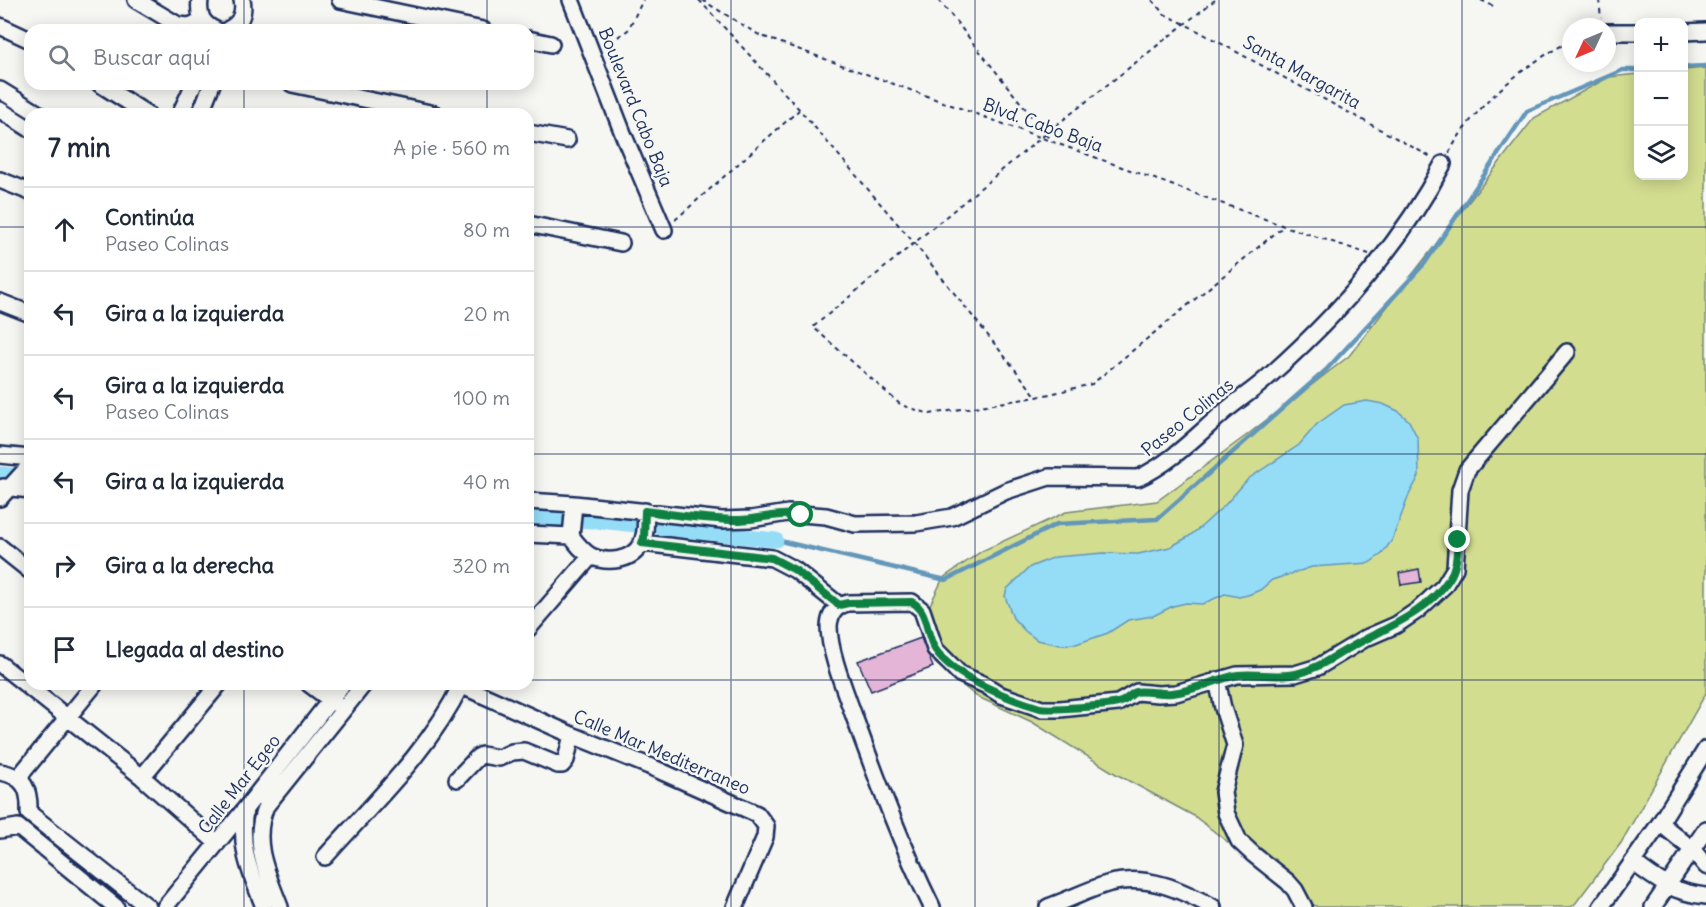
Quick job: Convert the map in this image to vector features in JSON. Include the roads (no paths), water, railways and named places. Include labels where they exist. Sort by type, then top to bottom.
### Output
[{"type":"street","points":[[136,0],[176,24]]},
{"type":"street","points":[[200,0],[199,11],[206,24]]},
{"type":"street","points":[[340,0],[454,24]]},
{"type":"street","name":"Boulevard Cabo Baja","points":[[571,0],[624,136],[664,230]]},
{"type":"street","points":[[237,24],[241,19],[245,1]]},
{"type":"street","points":[[0,27],[24,37]]},
{"type":"street","points":[[1688,32],[1706,31]]},
{"type":"street","points":[[1616,32],[1634,32]]},
{"type":"street","points":[[534,40],[551,44]]},
{"type":"street","points":[[109,90],[138,108]]},
{"type":"street","points":[[183,108],[191,90]]},
{"type":"street","points":[[202,108],[210,90]]},
{"type":"street","points":[[321,90],[406,108]]},
{"type":"street","points":[[0,91],[29,108]]},
{"type":"street","points":[[0,110],[24,125]]},
{"type":"street","points":[[534,134],[567,140]]},
{"type":"street","name":"Paseo Colinas","points":[[644,527],[751,519],[788,513],[826,516],[855,524],[916,523],[952,517],[1006,491],[1049,477],[1138,478],[1151,472],[1177,453],[1265,380],[1323,324],[1382,258],[1407,226],[1426,197],[1443,164]]},
{"type":"street","points":[[0,180],[24,190]]},
{"type":"street","points":[[534,225],[621,243]]},
{"type":"street","points":[[0,302],[24,311]]},
{"type":"street","points":[[932,907],[900,837],[840,678],[829,624],[831,616],[839,605],[912,602],[922,610],[935,649],[960,674],[1001,695],[1042,709],[1118,703],[1137,692],[1176,693],[1217,680],[1249,674],[1269,676],[1296,674],[1318,667],[1406,619],[1434,596],[1450,578],[1455,568],[1460,490],[1467,470],[1567,352]]},
{"type":"street","points":[[0,455],[24,457]]},
{"type":"street","points":[[7,488],[24,471]]},
{"type":"street","points":[[7,488],[24,489]]},
{"type":"street","points":[[534,504],[572,521],[644,527],[772,558],[795,570],[839,605]]},
{"type":"street","points":[[572,521],[578,545],[591,556],[610,560],[620,559],[634,552],[644,527]]},
{"type":"street","points":[[534,532],[572,521]]},
{"type":"street","points":[[0,547],[24,566]]},
{"type":"street","points":[[534,622],[591,556]]},
{"type":"street","points":[[0,664],[24,683]]},
{"type":"street","points":[[1217,680],[1235,745],[1223,792],[1226,813],[1239,841],[1288,882],[1304,907]]},
{"type":"street","points":[[33,690],[142,777],[217,843]]},
{"type":"street","points":[[18,778],[90,690]]},
{"type":"street","points":[[142,777],[214,690]]},
{"type":"street","points":[[317,690],[336,704]]},
{"type":"street","name":"Calle Mar Egeo","points":[[280,907],[262,855],[260,821],[266,806],[336,704],[341,690]]},
{"type":"street","name":"Calle Mar Egeo","points":[[165,907],[245,809],[336,704],[356,690]]},
{"type":"street","points":[[325,857],[421,749],[445,716],[457,690]]},
{"type":"street","name":"Calle Mar Mediterraneo","points":[[484,690],[572,735],[649,765],[753,812],[761,818],[766,826],[765,837],[735,907]]},
{"type":"street","points":[[457,779],[482,755],[499,758],[512,752],[524,751],[562,765],[566,760],[572,735]]},
{"type":"street","points":[[1601,907],[1660,824],[1706,749]]},
{"type":"street","points":[[0,772],[18,778],[30,794],[29,813],[18,827],[0,830]]},
{"type":"street","points":[[245,809],[242,831],[246,861],[264,907]]},
{"type":"street","points":[[29,813],[148,907]]},
{"type":"street","points":[[1660,824],[1693,850],[1706,866]]},
{"type":"street","points":[[18,827],[116,907]]},
{"type":"street","points":[[1653,907],[1706,829]]},
{"type":"street","points":[[1634,862],[1668,887],[1706,896]]},
{"type":"street","points":[[1048,907],[1110,884],[1133,880],[1171,887],[1214,907]]},
{"type":"water","points":[[1367,401],[1383,404],[1398,411],[1409,421],[1418,439],[1419,476],[1409,495],[1392,540],[1382,554],[1369,563],[1312,567],[1272,580],[1260,590],[1248,595],[1239,597],[1225,594],[1202,604],[1186,603],[1173,606],[1153,616],[1128,620],[1108,633],[1076,644],[1060,645],[1037,640],[1013,618],[1005,596],[1007,589],[1030,567],[1055,557],[1104,553],[1138,554],[1170,547],[1202,526],[1248,479],[1299,445],[1317,424],[1344,405]]},
{"type":"waterway","points":[[1688,67],[1706,66]]},
{"type":"waterway","points":[[776,540],[946,580],[1057,524],[1157,519],[1326,370],[1425,263],[1527,111],[1623,70],[1634,70]]},
{"type":"waterway","points":[[0,474],[24,476]]},
{"type":"waterway","points":[[534,517],[609,522],[776,540]]}]
